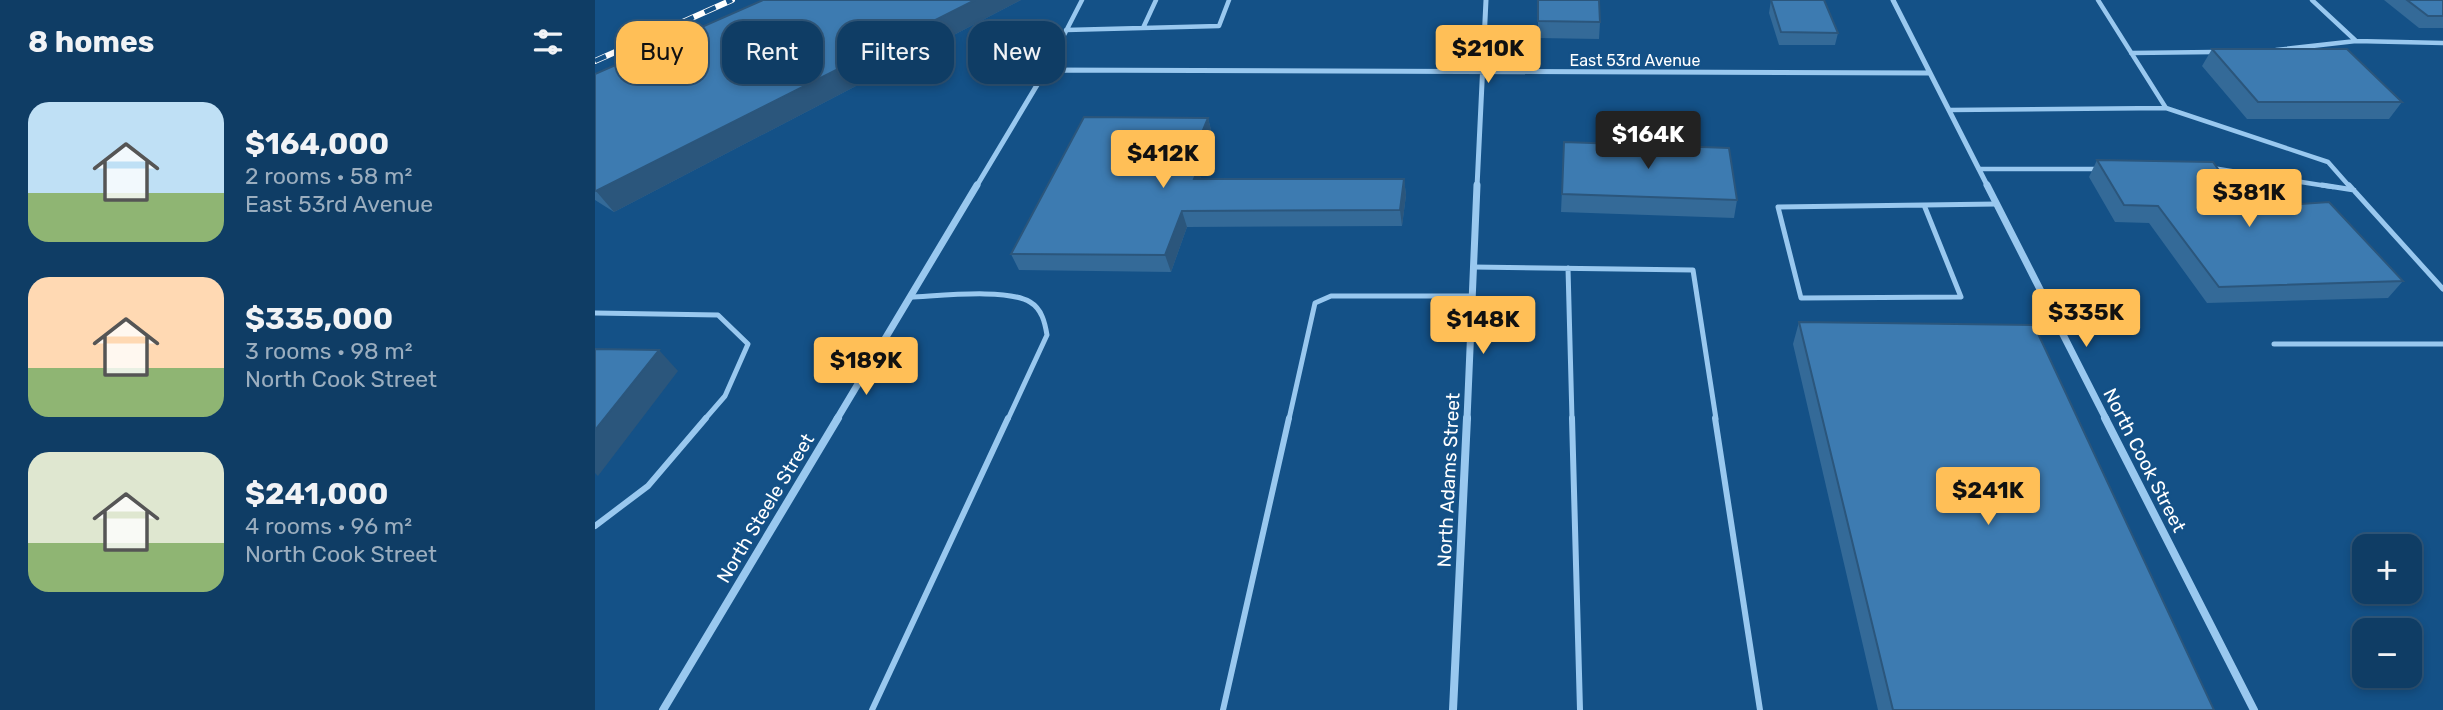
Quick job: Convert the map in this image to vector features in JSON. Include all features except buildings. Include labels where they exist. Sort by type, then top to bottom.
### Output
[{"type":"street","name":"North Adams Street","points":[[1453,710],[1486,0]]},
{"type":"street","name":"North Cook Street","points":[[1893,0],[2255,710]]},
{"type":"street","name":"East 53rd Avenue","points":[[1065,70],[1930,73]]},
{"type":"street","name":"North Steele Street","points":[[663,710],[1038,84]]},
{"type":"lane","points":[[1082,0],[1066,30],[1219,26],[1229,0]]},
{"type":"lane","points":[[1143,28],[1156,0]]},
{"type":"lane","points":[[2098,0],[2166,108]]},
{"type":"lane","points":[[2312,0],[2356,41]]},
{"type":"lane","points":[[2274,50],[2356,41],[2443,43]]},
{"type":"lane","points":[[2131,53],[2221,52]]},
{"type":"lane","points":[[1949,110],[2166,108],[2328,162],[2443,289]]},
{"type":"lane","points":[[2201,168],[2354,190]]},
{"type":"lane","points":[[1979,169],[2103,169]]},
{"type":"lane","points":[[1924,205],[1961,297],[1801,298],[1778,207],[1924,205],[1997,204]]},
{"type":"lane","points":[[1473,267],[1693,270],[1760,710]]},
{"type":"lane","points":[[1568,268],[1580,710]]},
{"type":"lane","points":[[872,710],[1047,335],[1044,316],[1030,300],[1012,295],[910,297]]},
{"type":"lane","points":[[1223,710],[1315,303],[1331,296],[1472,296]]},
{"type":"lane","points":[[595,313],[718,315],[748,344],[726,396],[648,486],[595,526]]},
{"type":"lane","points":[[2274,344],[2443,344]]},
{"type":"railway","points":[[595,61],[732,0]]}]
